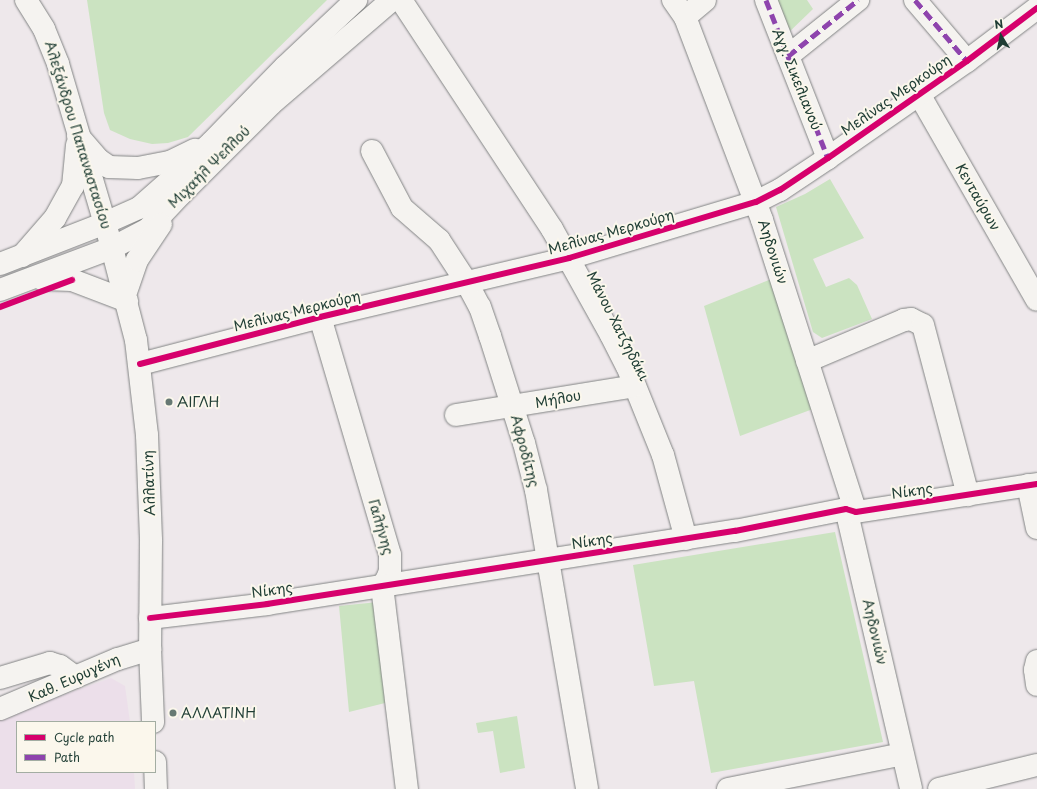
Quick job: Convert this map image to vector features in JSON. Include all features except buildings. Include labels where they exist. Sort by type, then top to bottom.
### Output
[{"type":"street","name":"Μιχαήλ Ψελλού","points":[[0,264],[105,223],[139,208],[212,142],[285,67],[356,0]]},
{"type":"street","name":"Μιχαήλ Ψελλού","points":[[0,290],[112,248],[148,229],[168,207],[272,104],[392,0]]},
{"type":"street","name":"Μάνου Χατζηδάκι","points":[[401,0],[535,203],[569,258],[611,335],[636,386],[663,455],[686,539]]},
{"type":"street","points":[[679,8],[706,0]]},
{"type":"street","name":"Αγγ. Σικελιανού","points":[[766,0],[828,158]]},
{"type":"street","points":[[788,56],[858,0]]},
{"type":"street","points":[[915,0],[967,61]]},
{"type":"street","name":"Αλεξάνδρου Παπαναστασίου","points":[[28,1],[44,29],[58,64],[112,248]]},
{"type":"street","name":"Αηδονιών","points":[[679,8],[756,202],[807,361],[851,511],[911,789]]},
{"type":"street","name":"Μελίνας Μερκούρη","points":[[140,364],[320,317],[569,258],[756,202],[780,190],[828,158],[967,61],[1037,8]]},
{"type":"street","name":"Κενταύρων","points":[[919,94],[1037,300]]},
{"type":"street","points":[[78,136],[99,160],[109,167],[131,168],[170,162],[212,142]]},
{"type":"street","points":[[22,256],[55,218],[73,186],[78,136]]},
{"type":"street","name":"Αφροδίτης","points":[[372,151],[402,208],[439,240],[467,282],[480,307],[513,407],[536,490],[587,789]]},
{"type":"street","points":[[31,279],[72,280],[126,298],[136,260],[159,227],[168,207]]},
{"type":"street","name":"Αλλατίνη","points":[[112,248],[126,298],[140,364],[148,449],[151,541],[150,649],[153,721]]},
{"type":"street","name":"Γαλήνης","points":[[320,317],[390,555],[390,571],[382,586]]},
{"type":"street","points":[[807,361],[904,320],[910,319],[923,325],[968,495]]},
{"type":"street","name":"Μήλου","points":[[456,415],[636,386]]},
{"type":"street","points":[[1032,484],[1037,528]]},
{"type":"street","name":"Νίκης","points":[[150,618],[267,604],[686,539],[851,511],[968,495],[1032,484]]},
{"type":"street","points":[[382,586],[407,789]]},
{"type":"street","name":"Καθ. Ευρυγένη","points":[[0,709],[133,653],[150,649]]},
{"type":"street","points":[[1037,661],[1035,670],[1037,685]]},
{"type":"street","points":[[0,678],[50,664],[57,665],[75,677]]},
{"type":"street","points":[[728,789],[903,754]]},
{"type":"street","points":[[939,789],[1037,765]]},
{"type":"street","points":[[155,773],[156,789]]},
{"type":"shaded area","points":[[111,678],[125,686],[130,721],[16,721],[16,773],[134,773],[135,789],[0,789],[0,717]]},
{"type":"green space","points":[[87,0],[327,0],[188,137],[168,143],[152,144],[130,139],[110,130],[104,113]]},
{"type":"green space","points":[[770,0],[807,0],[813,9],[784,37]]},
{"type":"green space","points":[[830,179],[864,238],[813,259],[826,287],[849,278],[857,285],[872,319],[822,338],[813,332],[776,207],[805,194]]},
{"type":"green space","points":[[774,278],[813,409],[740,436],[704,306]]},
{"type":"green space","points":[[835,532],[883,742],[711,773],[694,681],[654,686],[633,565]]},
{"type":"green space","points":[[378,602],[397,700],[349,712],[339,606]]},
{"type":"green space","points":[[517,716],[525,768],[500,773],[493,731],[478,733],[476,723]]},
{"type":"marked path","points":[[766,0],[828,158]]},
{"type":"marked path","points":[[788,56],[858,0]]},
{"type":"marked path","points":[[915,0],[967,61]]},
{"type":"cycle path","points":[[140,364],[320,317],[569,258],[756,202],[780,190],[828,158],[967,61],[1037,8]]},
{"type":"cycle path","points":[[0,307],[72,280]]},
{"type":"cycle path","points":[[150,618],[267,604],[735,531],[846,509],[856,512],[1037,484]]},
{"type":"place","name":"ΑΙΓΛΗ","points":[[169,402]]},
{"type":"place","name":"ΑΛΛΑΤΙΝΗ","points":[[173,713]]}]
